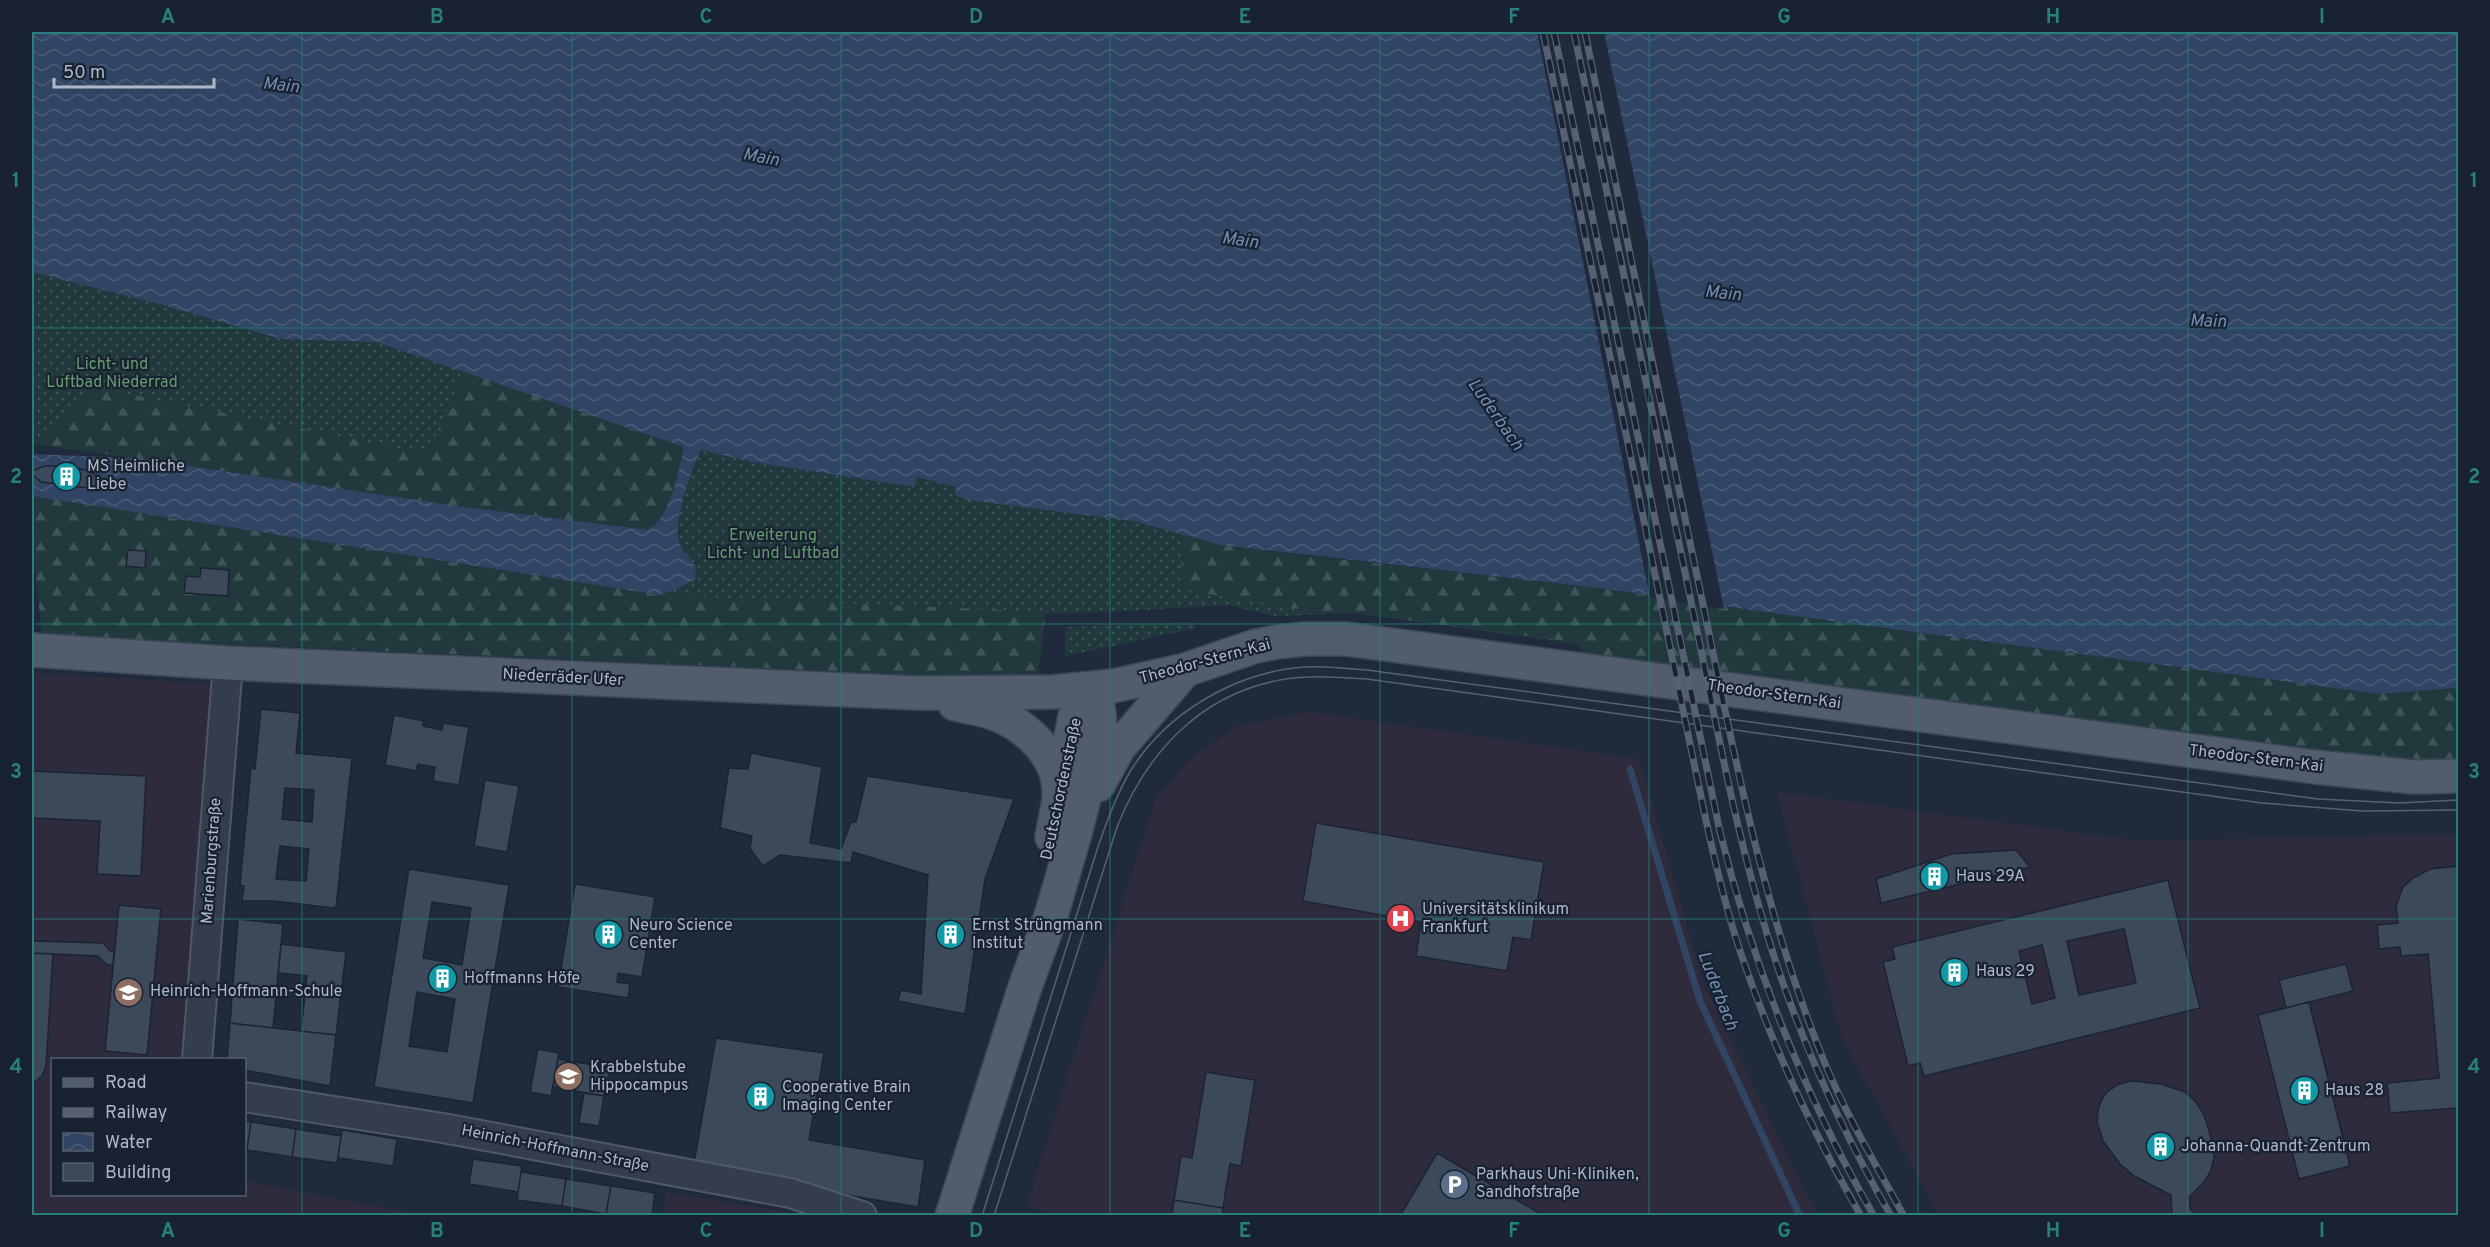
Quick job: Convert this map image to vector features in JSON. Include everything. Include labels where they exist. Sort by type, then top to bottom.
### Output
[{"type":"main road","name":"Theodor-Stern-Kai","points":[[1094,688],[1185,670],[1256,646],[1305,639],[1346,639],[2315,767],[2414,777],[2458,776]]},
{"type":"main road","name":"Niederräder Ufer","points":[[32,650],[228,663],[915,693],[1053,692],[1094,688]]},
{"type":"main road","points":[[1067,821],[1119,747],[1185,670]]},
{"type":"main road","name":"Deutschordenstraße","points":[[952,1215],[1025,987],[1036,908],[1067,821],[1075,716],[1094,688]]},
{"type":"main road","points":[[915,693],[996,714],[1018,725],[1038,742],[1051,760],[1067,821]]},
{"type":"street","name":"Marienburgstraße","points":[[197,1058],[228,663]]},
{"type":"street","name":"Heinrich-Hoffmann-Straße","points":[[246,1097],[443,1128],[790,1193],[862,1215]]},
{"type":"shaded area","points":[[32,673],[214,684],[183,1058],[51,1058],[51,1196],[246,1196],[246,1181],[421,1215],[32,1215]]},
{"type":"shaded area","name":"Universitätsklinikum Frankfurt","points":[[1308,712],[1639,759],[1704,984],[1806,1194],[1819,1215],[1053,1216],[1027,1204],[1156,798],[1194,755],[1238,726]]},
{"type":"shaded area","points":[[1777,792],[2139,841],[2458,834],[2458,1215],[1939,1215],[1842,1038]]},
{"type":"shaded area","points":[[666,1192],[782,1211],[793,1215],[662,1215]]},
{"type":"green space","name":"Licht- und Luftbad Niederrad","points":[[32,272],[163,305],[281,339],[376,342],[684,446],[456,506],[32,444]]},
{"type":"green space","name":"Erweiterung Licht- und Luftbad","points":[[465,372],[684,446],[673,491],[658,521],[650,530],[456,506],[32,444],[94,387],[427,454]]},
{"type":"green space","name":"Erweiterung Licht- und Luftbad","points":[[700,450],[752,462],[914,487],[917,477],[957,487],[956,495],[1133,521],[1257,550],[1513,580],[1622,650],[1354,613],[1275,616],[1228,605],[1027,614],[905,626],[32,539],[32,496],[660,595],[696,567],[680,544],[678,524],[684,497]]},
{"type":"green space","points":[[32,496],[660,595],[1046,612],[1037,680],[42,636],[32,539]]},
{"type":"green space","points":[[1183,535],[1221,545],[1257,550],[1615,590],[2379,694],[2458,688],[2458,760],[2348,757],[1746,678],[1583,653],[1575,642],[1354,613],[1329,614],[1180,589]]},
{"type":"green space","points":[[1192,622],[1196,628],[1065,656],[1066,627]]},
{"type":"water","name":"Main","points":[[32,32],[2458,32],[2458,688],[2379,694],[1615,590],[1221,545],[1133,521],[968,500],[955,495],[956,487],[917,477],[914,487],[752,462],[701,450],[688,483],[678,524],[680,544],[696,567],[695,579],[660,595],[32,496],[32,454],[135,458],[456,506],[650,530],[669,502],[684,447],[376,342],[281,339],[163,305],[32,272]]},
{"type":"pier","points":[[1537,32],[1604,32],[1724,609],[1650,598]]},
{"type":"building","name":"MS Heimliche Liebe","points":[[44,466],[67,466],[89,471],[102,479],[101,485],[88,488],[41,482],[32,474],[32,471]]},
{"type":"building","points":[[128,550],[146,551],[145,568],[126,566]]},
{"type":"building","points":[[201,568],[229,570],[228,596],[184,593],[186,576],[200,577]]},
{"type":"building","points":[[261,709],[300,713],[296,753],[352,758],[336,907],[274,901],[242,901],[244,886],[240,885],[251,768],[255,769]],"holes":[[[285,788],[314,790],[312,822],[282,819]],[[280,846],[309,849],[306,881],[276,879]]]},
{"type":"building","points":[[394,715],[424,721],[423,726],[442,730],[443,723],[469,727],[459,785],[433,781],[435,767],[418,764],[416,771],[385,765]]},
{"type":"building","name":"Ernst Strüngmann Institut","points":[[751,753],[822,767],[810,843],[841,849],[851,822],[856,822],[867,776],[1014,799],[985,879],[965,1014],[898,1001],[901,990],[921,994],[928,875],[853,852],[851,863],[780,855],[763,866],[750,849],[752,836],[720,828],[729,768],[748,769]]},
{"type":"building","points":[[32,771],[146,776],[141,876],[97,874],[100,821],[32,818]]},
{"type":"building","points":[[485,780],[519,786],[507,852],[474,846]]},
{"type":"building","points":[[1316,823],[1544,862],[1531,940],[1513,937],[1507,971],[1416,956],[1421,922],[1303,901]]},
{"type":"building","name":"Haus 29A","points":[[2016,850],[2030,867],[1881,903],[1876,879],[1951,854]]},
{"type":"building","points":[[2458,866],[2458,1108],[2390,1113],[2387,1083],[2439,1078],[2428,954],[2401,956],[2400,947],[2379,949],[2377,925],[2398,923],[2396,906],[2403,887],[2413,878],[2430,869]]},
{"type":"building","name":"Hoffmanns Höfe","points":[[409,869],[509,885],[473,1103],[374,1087]],"holes":[[[432,902],[471,908],[462,965],[423,958]],[[417,992],[455,999],[447,1052],[409,1046]]]},
{"type":"building","name":"Haus 29","points":[[2168,880],[2200,1008],[1924,1076],[1920,1063],[1908,1066],[1883,962],[1895,959],[1892,947]],"holes":[[[2124,929],[2136,983],[2079,995],[2067,941]],[[2042,945],[2055,998],[2032,1004],[2019,951]]]},
{"type":"building","name":"Neuro Science Center","points":[[575,884],[655,897],[642,977],[618,973],[617,982],[630,984],[628,998],[558,987]]},
{"type":"building","points":[[119,905],[161,909],[147,1055],[105,1051]]},
{"type":"building","points":[[238,919],[283,924],[273,1028],[230,1023]]},
{"type":"building","points":[[32,941],[103,943],[110,951],[114,951],[113,965],[107,965],[98,956],[32,953]]},
{"type":"building","points":[[281,944],[346,952],[336,1035],[301,1031],[307,976],[278,973]]},
{"type":"building","points":[[32,953],[53,954],[46,1066],[42,1076],[32,1084]]},
{"type":"building","points":[[2346,964],[2353,991],[2286,1008],[2279,980]]},
{"type":"building","name":"Haus 28","points":[[2309,1002],[2350,1166],[2299,1179],[2258,1015]]},
{"type":"building","points":[[230,1023],[336,1035],[330,1086],[246,1070],[246,1058],[227,1058]]},
{"type":"building","name":"Cooperative Brain Imaging Center","points":[[716,1038],[824,1053],[809,1140],[925,1160],[918,1207],[693,1169]]},
{"type":"building","points":[[538,1049],[559,1053],[551,1096],[530,1092]]},
{"type":"building","points":[[558,1059],[610,1068],[604,1096],[553,1087]]},
{"type":"building","points":[[1206,1072],[1255,1080],[1241,1166],[1230,1164],[1223,1208],[1174,1200],[1181,1156],[1192,1158]]},
{"type":"building","name":"Johanna-Quandt-Zentrum","points":[[2132,1081],[2161,1084],[2185,1092],[2196,1102],[2204,1115],[2213,1144],[2214,1158],[2205,1181],[2189,1197],[2190,1209],[2196,1216],[2172,1216],[2171,1195],[2134,1176],[2120,1164],[2103,1141],[2097,1122],[2102,1099],[2107,1092],[2119,1084]]},
{"type":"building","points":[[584,1093],[604,1096],[599,1126],[579,1123]]},
{"type":"building","points":[[246,1121],[251,1122],[246,1150]]},
{"type":"building","points":[[251,1122],[296,1129],[292,1157],[247,1150]]},
{"type":"building","points":[[296,1129],[341,1136],[337,1163],[292,1157]]},
{"type":"building","points":[[342,1130],[397,1139],[393,1166],[338,1158]]},
{"type":"building","name":"Parkhaus Uni-Kliniken, Sandhofstraße","points":[[1437,1153],[1544,1216],[1400,1216]]},
{"type":"building","points":[[473,1159],[522,1166],[518,1192],[469,1184]]},
{"type":"building","points":[[521,1172],[566,1179],[562,1206],[517,1200]]},
{"type":"building","points":[[566,1179],[611,1186],[606,1214],[562,1206]]},
{"type":"building","points":[[611,1186],[655,1193],[652,1216],[606,1214]]},
{"type":"building","points":[[1174,1200],[1223,1208],[1222,1216],[1172,1216]]},
{"type":"waterway","name":"Luderbach","points":[[1630,769],[1700,1001],[1800,1216]]},
{"type":"tram line","points":[[982,1216],[1097,850],[1112,809],[1131,770],[1145,750],[1181,715],[1224,689],[1270,672],[1312,667],[1367,670],[2318,799],[2399,803],[2458,800]]},
{"type":"tram line","points":[[994,1216],[1117,827],[1129,800],[1143,775],[1179,732],[1200,714],[1224,699],[1251,688],[1302,677],[1367,679],[2262,803],[2362,811],[2458,810]]},
{"type":"railway","points":[[1543,32],[1700,792],[1727,908],[1753,988],[1780,1055],[1826,1153],[1861,1216]]},
{"type":"railway","points":[[1554,32],[1720,832],[1733,883],[1765,981],[1803,1077],[1848,1170],[1874,1216]]},
{"type":"railway","points":[[1574,32],[1719,741],[1758,903],[1783,984],[1814,1064],[1850,1141],[1891,1216]]},
{"type":"railway","points":[[1585,32],[1735,757],[1765,880],[1782,941],[1824,1061],[1852,1120],[1904,1216]]},
{"type":"place","name":"MS Heimliche Liebe","points":[[66,476]]},
{"type":"place","name":"Haus 29A","points":[[1935,877]]},
{"type":"place","name":"Universitätsklinikum Frankfurt","points":[[1401,919]]},
{"type":"place","name":"Neuro Science Center","points":[[608,935]]},
{"type":"place","name":"Ernst Strüngmann Institut","points":[[951,935]]},
{"type":"place","name":"Haus 29","points":[[1955,972]]},
{"type":"place","name":"Hoffmanns Höfe","points":[[443,979]]},
{"type":"place","name":"Heinrich-Hoffmann-Schule","points":[[129,992]]},
{"type":"place","name":"Krabbelstube Hippocampus","points":[[569,1077]]},
{"type":"place","name":"Haus 28","points":[[2304,1091]]},
{"type":"place","name":"Cooperative Brain Imaging Center","points":[[761,1097]]},
{"type":"place","name":"Johanna-Quandt-Zentrum","points":[[2160,1147]]},
{"type":"place","name":"Parkhaus Uni-Kliniken, Sandhofstraße","points":[[1455,1184]]}]
